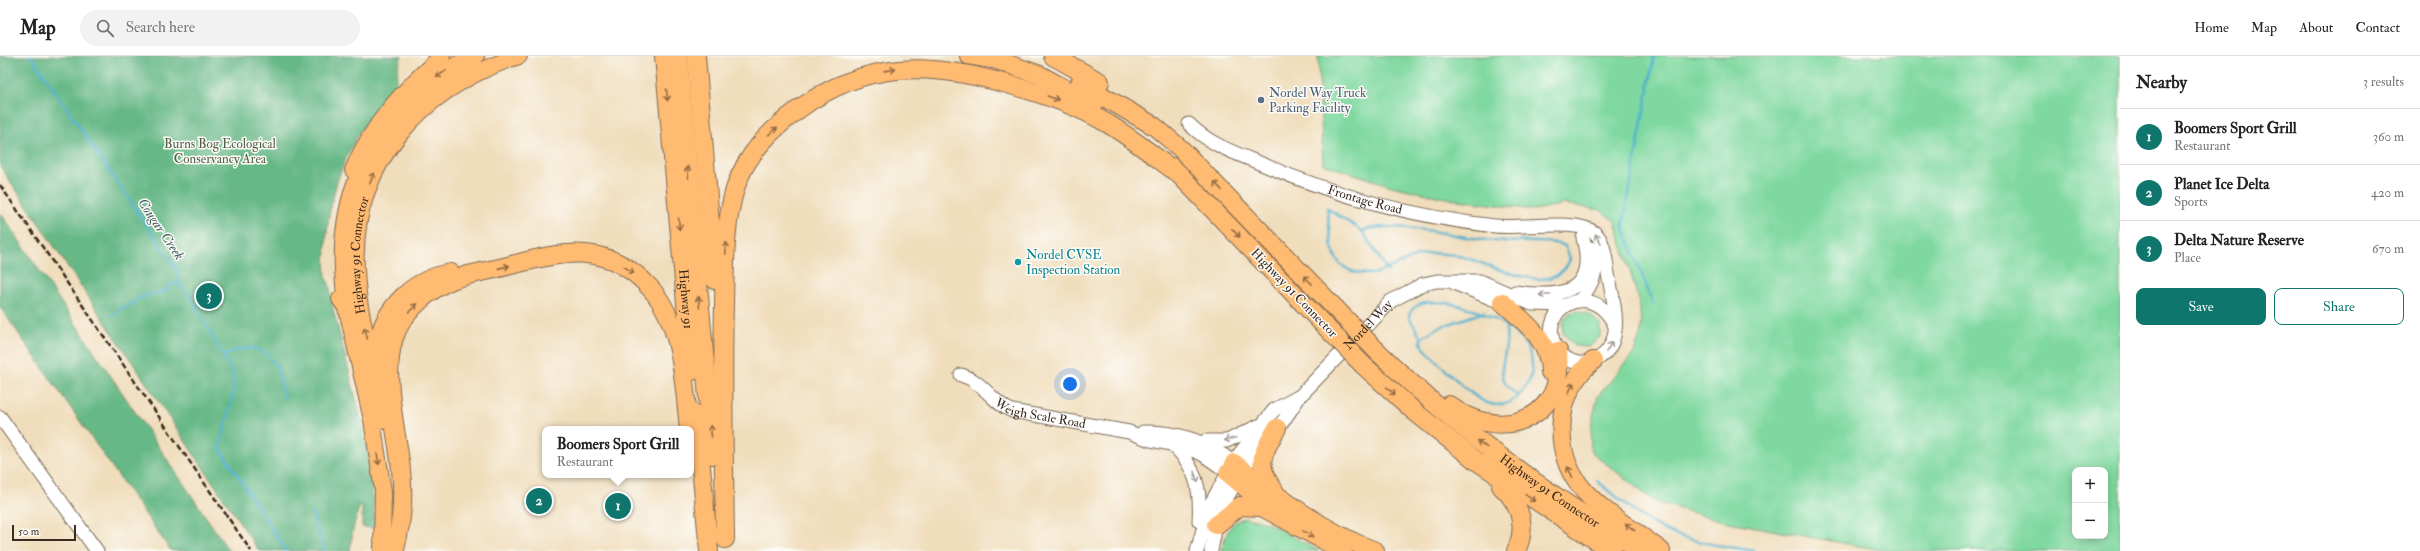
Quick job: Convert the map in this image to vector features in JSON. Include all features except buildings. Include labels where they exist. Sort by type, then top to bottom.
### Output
[{"type":"highway","points":[[347,309],[343,260],[345,234],[352,197],[371,152],[386,127],[406,104],[439,75],[475,56]]},
{"type":"highway","name":"Highway 91","points":[[664,56],[706,520],[717,546]]},
{"type":"highway","name":"Highway 91","points":[[678,56],[712,445],[717,546]]},
{"type":"highway","points":[[696,56],[722,371]]},
{"type":"highway","name":"Highway 91 Connector","points":[[1025,56],[1086,86],[1154,126],[1208,176],[1376,350],[1416,389],[1504,461],[1571,508],[1642,551]]},
{"type":"highway","points":[[1053,56],[1140,108],[1154,126]]},
{"type":"highway","name":"Highway 91 Connector","points":[[988,58],[1040,75],[1084,98],[1146,141],[1321,322],[1363,364],[1415,412],[1475,460],[1612,551]]},
{"type":"highway","points":[[717,546],[726,240],[732,201],[741,171],[752,154],[769,134],[808,103],[836,86],[876,72],[904,68],[943,70],[972,74],[1044,95],[1083,110],[1128,136],[1180,175]]},
{"type":"highway","points":[[391,550],[401,528],[403,496],[390,374],[391,346],[407,314],[432,291],[452,280],[551,256],[574,254],[594,255],[612,260],[627,268],[654,292],[665,310],[679,354],[689,426]]},
{"type":"highway","points":[[385,412],[385,397],[378,345],[382,330],[395,305],[411,289],[434,277],[469,270],[483,272]]},
{"type":"highway","points":[[1504,297],[1533,330],[1544,345],[1550,359],[1548,388],[1539,406],[1529,416]]},
{"type":"highway","points":[[1376,350],[1466,417],[1481,422],[1498,424],[1516,422],[1542,408],[1553,391],[1558,375],[1555,346]]},
{"type":"highway","points":[[1593,361],[1583,369],[1575,380],[1564,408],[1561,440],[1568,470],[1578,485],[1590,497],[1661,551]]},
{"type":"highway","points":[[1269,426],[1261,467],[1279,506]]},
{"type":"highway","points":[[694,459],[706,520]]},
{"type":"highway","points":[[1475,460],[1507,492],[1519,510],[1522,533],[1516,551]]},
{"type":"highway","points":[[1235,471],[1279,506],[1309,534],[1343,551]]},
{"type":"highway","points":[[1216,525],[1240,506],[1279,506],[1375,551]]},
{"type":"main road","name":"Highway 91 Connector","points":[[391,550],[372,420],[347,309],[340,300],[336,258],[337,230],[349,179],[362,149],[384,114],[423,72],[442,56]]},
{"type":"main road","name":"Highway 91 Connector","points":[[391,550],[395,473],[385,412],[361,312],[355,269],[358,230],[366,195],[385,152],[428,105],[446,90],[469,76],[519,56]]},
{"type":"main road","name":"Highway 91 Connector","points":[[968,56],[988,58]]},
{"type":"street","name":"Frontage Road","points":[[1190,124],[1206,138],[1223,149],[1302,181],[1356,198],[1411,212],[1478,224],[1506,227],[1582,227],[1598,236],[1611,290],[1615,326]]},
{"type":"street","name":"Frontage Road","points":[[1554,226],[1583,238]]},
{"type":"street","points":[[1504,297],[1546,296],[1570,290],[1579,281],[1586,267],[1587,252],[1583,238]]},
{"type":"street","points":[[1579,301],[1592,282],[1596,266],[1594,253],[1583,238]]},
{"type":"street","name":"Nordel Way","points":[[1197,546],[1210,505],[1235,471],[1255,451],[1269,426],[1300,396],[1391,301],[1423,284],[1450,281],[1532,304],[1564,305]]},
{"type":"street","name":"Nordel Way","points":[[1504,297],[1536,322],[1555,346]]},
{"type":"street","points":[[1579,301],[1590,301],[1600,306],[1608,314],[1615,326],[1614,337],[1607,350],[1593,361],[1577,363],[1564,357],[1555,346],[1554,324],[1564,305],[1579,301]]},
{"type":"street","name":"Weigh Scale Road","points":[[960,375],[976,381],[1000,404],[1012,411],[1129,432],[1194,450],[1235,471]]},
{"type":"street","points":[[0,417],[97,551]]},
{"type":"street","points":[[1195,440],[1227,441],[1269,426]]},
{"type":"street","name":"Weigh Scale Road","points":[[1129,432],[1152,432],[1195,440],[1212,446],[1235,471]]},
{"type":"street","points":[[1173,445],[1188,462],[1197,478],[1200,503],[1197,546]]},
{"type":"street","name":"Nordel Way","points":[[1211,551],[1216,525],[1235,471]]},
{"type":"green space","name":"Burns Bog Ecological Conservancy Area","points":[[0,56],[402,56],[399,64],[396,84],[392,93],[362,129],[352,146],[337,182],[328,220],[325,259],[326,279],[329,283],[333,309],[363,426],[371,465],[375,528],[362,527],[362,507],[359,507],[353,529],[350,551],[259,551],[0,166]]},
{"type":"green space","points":[[1318,56],[2120,56],[2120,551],[1886,551],[1723,521],[1655,502],[1590,451],[1592,421],[1598,396],[1634,353],[1641,332],[1640,308],[1615,221],[1600,210],[1564,204],[1535,210],[1451,199],[1395,187],[1323,164]]},
{"type":"green space","points":[[0,212],[229,551],[171,551],[0,307]]},
{"type":"green space","points":[[1578,311],[1591,315],[1600,324],[1600,337],[1588,347],[1574,346],[1563,333],[1563,321],[1565,318],[1570,313]]},
{"type":"green space","points":[[1247,518],[1268,523],[1319,551],[1222,551],[1227,534],[1232,525],[1236,521]]},
{"type":"waterway","name":"Cougar Creek","points":[[31,56],[177,270],[179,284],[192,299],[233,374],[234,390],[220,448],[286,551]]},
{"type":"waterway","points":[[1653,303],[1623,226],[1654,56]]},
{"type":"waterway","points":[[1327,208],[1332,248],[1335,256],[1344,267],[1356,272],[1366,274],[1376,273],[1415,257],[1429,253],[1437,253],[1471,259],[1502,271],[1535,279],[1550,278],[1562,272],[1570,259],[1566,247],[1554,243],[1501,242],[1408,228],[1375,228],[1362,231]]},
{"type":"waterway","points":[[1327,208],[1362,231],[1388,271]]},
{"type":"waterway","points":[[111,315],[115,315],[119,309],[136,302],[138,298],[168,290],[169,284],[179,284]]},
{"type":"waterway","points":[[1421,338],[1409,317],[1415,307],[1429,303],[1447,303],[1468,308],[1490,317],[1509,328],[1523,342],[1531,357],[1532,372],[1521,393],[1511,401],[1502,405],[1492,404],[1474,396],[1421,344],[1421,338],[1437,328],[1484,312]]},
{"type":"waterway","points":[[1505,325],[1507,336],[1502,372],[1504,380],[1509,388],[1518,396]]},
{"type":"waterway","points":[[223,356],[236,350],[254,348],[265,353],[277,367],[284,397]]},
{"type":"waterway","points":[[1597,481],[1640,515],[1667,531],[1699,541],[1754,551]]},
{"type":"waterway","points":[[311,511],[325,551]]},
{"type":"railway","points":[[0,185],[251,551]]},
{"type":"place","name":"Nordel Way Truck Parking Facility","points":[[1261,100]]},
{"type":"place","name":"Nordel CVSE Inspection Station","points":[[1018,262]]},
{"type":"place","name":"Delta Nature Reserve","points":[[209,296]]},
{"type":"place","name":"Planet Ice Delta","points":[[539,501]]},
{"type":"place","name":"Boomers Sport Grill","points":[[618,506]]}]
